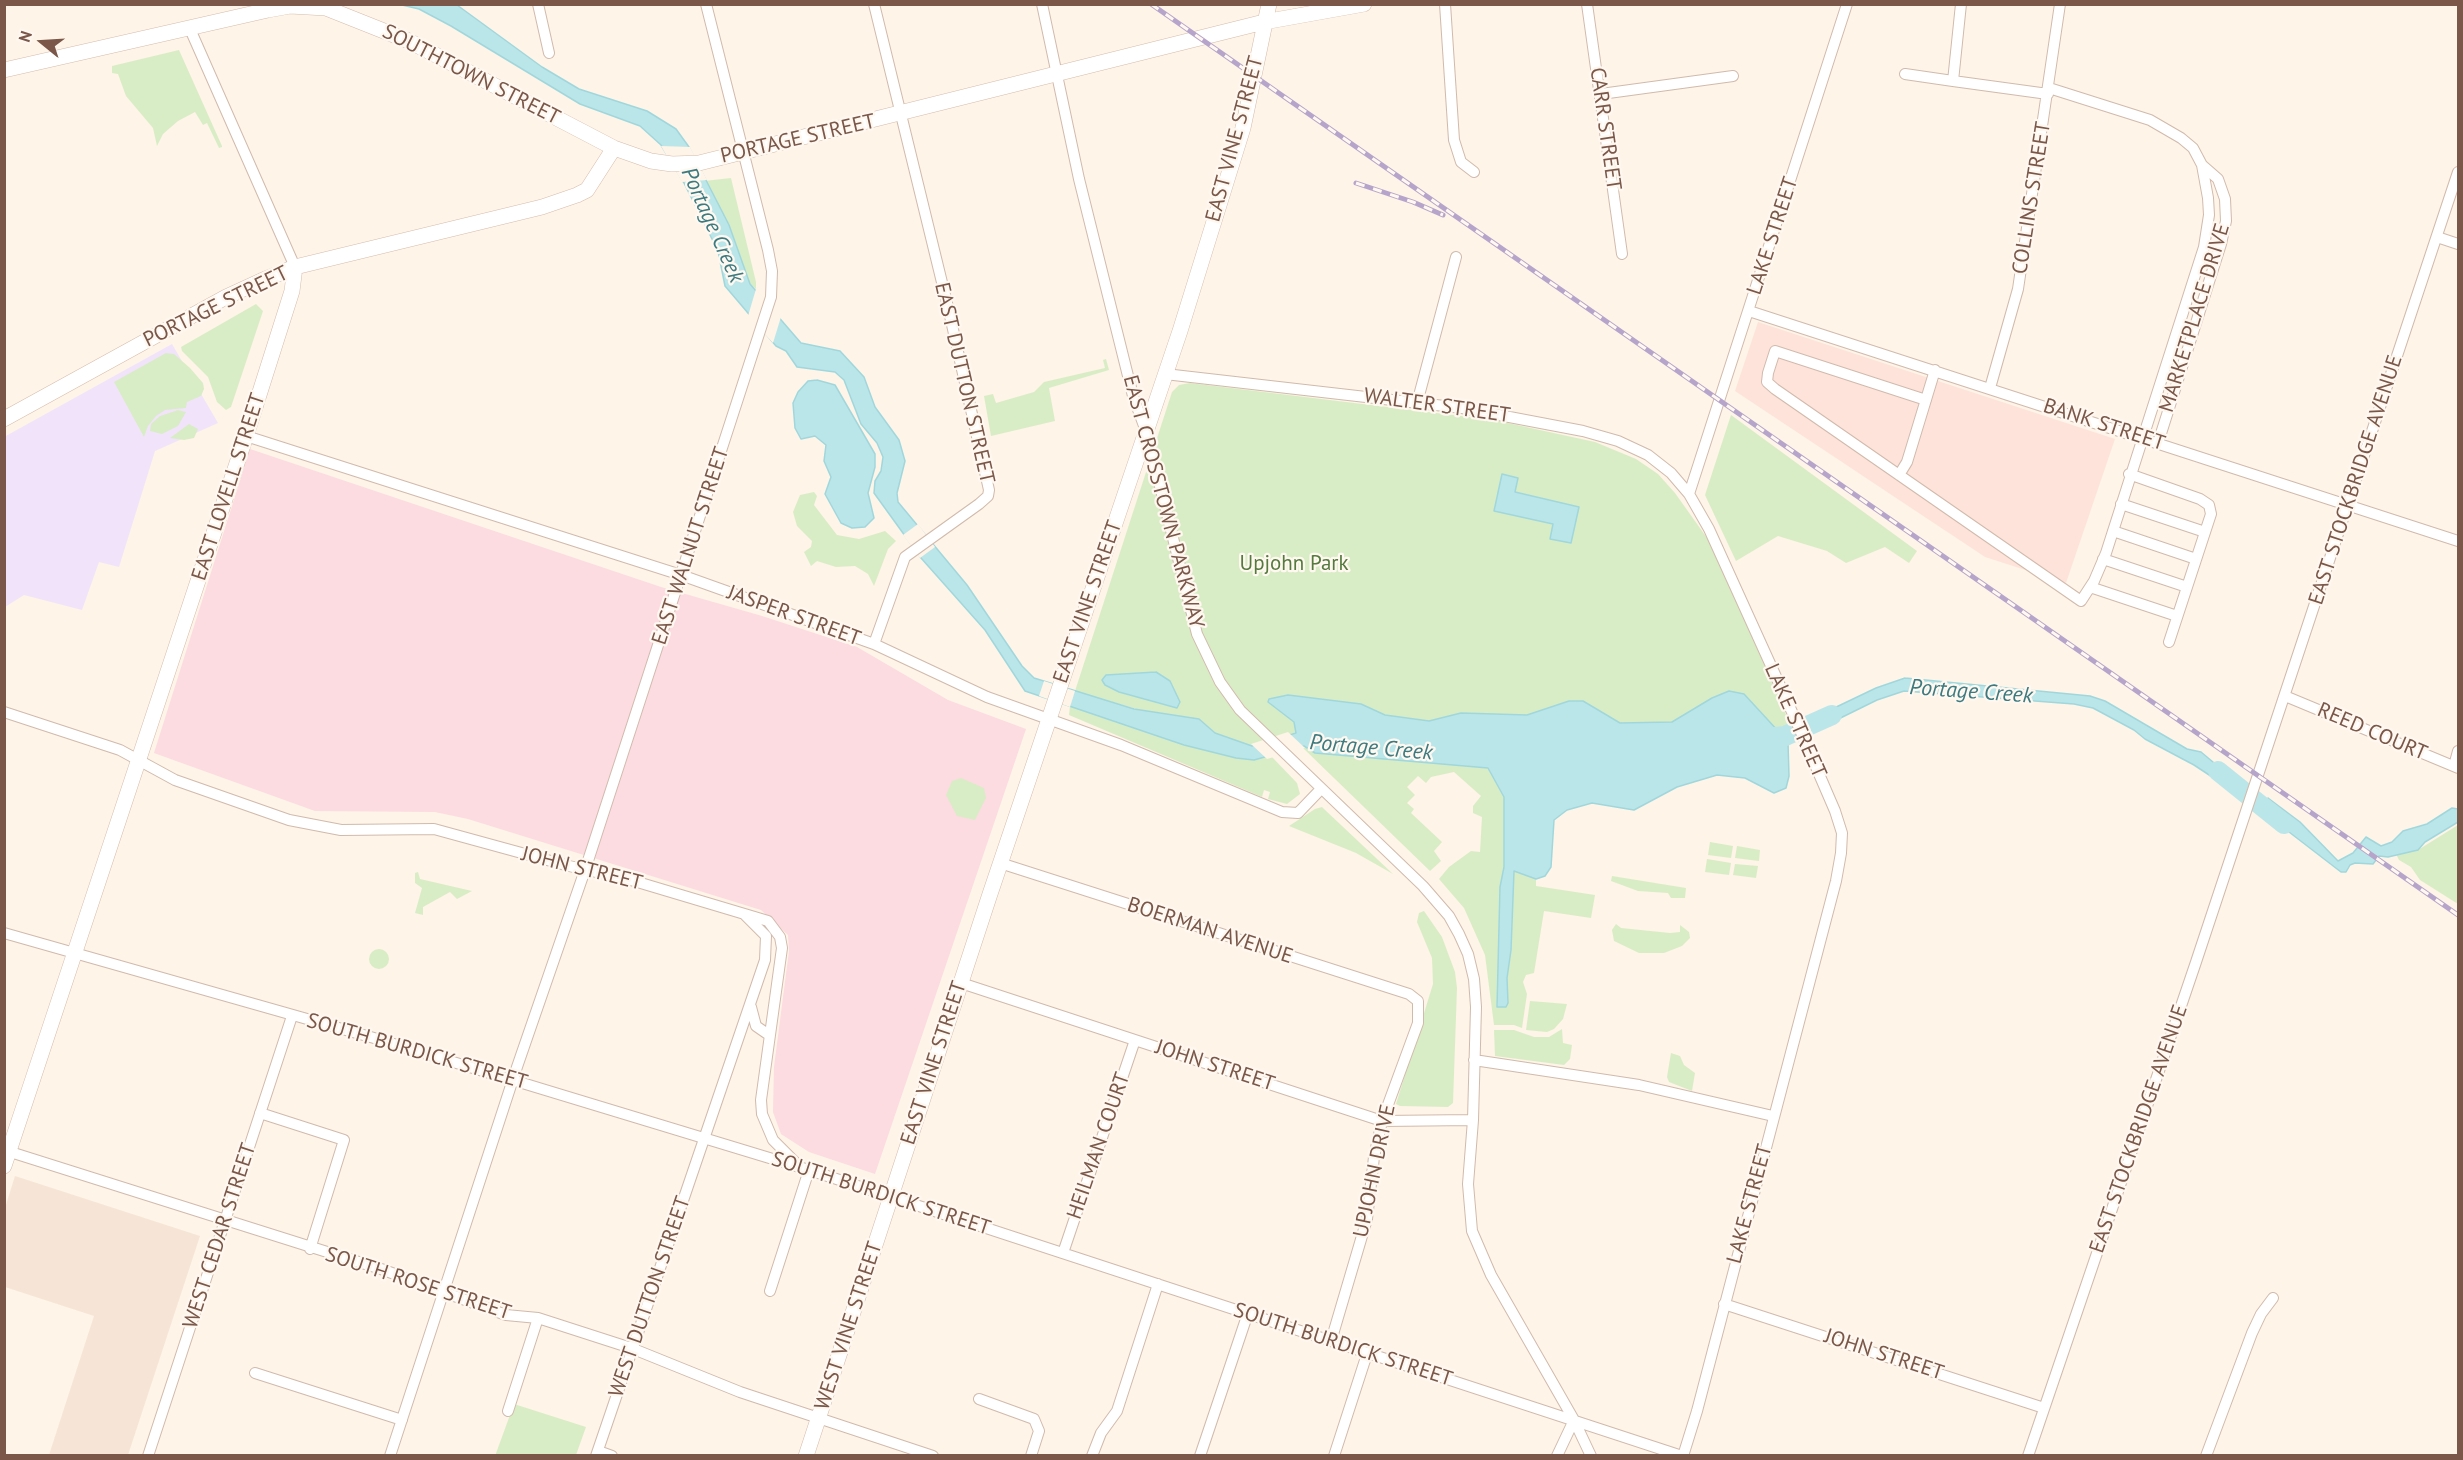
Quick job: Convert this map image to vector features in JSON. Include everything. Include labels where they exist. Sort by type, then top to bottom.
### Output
[{"type":"street","points":[[538,4],[549,53]]},
{"type":"street","name":"EAST WALNUT STREET","points":[[390,1455],[513,1079],[585,870],[769,304],[772,271],[706,4]]},
{"type":"street","name":"EAST DUTTON STREET","points":[[874,4],[989,490],[988,496],[979,504],[928,538],[905,557],[874,644]]},
{"type":"street","name":"EAST CROSSTOWN PARKWAY","points":[[1042,4],[1058,75],[1060,98],[1079,179],[1133,396],[1147,434],[1197,634],[1229,696],[1284,754],[1437,901],[1460,934],[1474,979],[1476,1007],[1473,1120],[1468,1184],[1472,1231],[1491,1275],[1574,1420],[1591,1455]]},
{"type":"street","name":"EAST VINE STREET","points":[[891,1196],[1059,686],[1147,434],[1243,128],[1269,4]]},
{"type":"street","name":"PORTAGE STREET","points":[[4,419],[225,297],[295,267],[542,207],[577,195],[587,190],[615,148],[651,161],[672,164],[699,163],[901,115],[1264,22],[1364,4]]},
{"type":"street","points":[[1445,4],[1454,140],[1461,162],[1474,172]]},
{"type":"street","name":"CARR STREET","points":[[1587,4],[1622,254]]},
{"type":"street","name":"LAKE STREET","points":[[1682,1455],[1697,1411],[1841,853],[1842,833],[1835,811],[1797,723],[1705,522],[1689,494],[1847,4]]},
{"type":"street","points":[[1953,81],[1961,4]]},
{"type":"street","name":"COLLINS STREET","points":[[1990,388],[2018,290],[2060,4]]},
{"type":"street","name":"SOUTHTOWN STREET","points":[[4,70],[268,10],[290,6],[327,6],[409,41],[615,148]]},
{"type":"street","points":[[190,29],[295,267]]},
{"type":"street","name":"MARKETPLACE DRIVE","points":[[1905,74],[2048,91],[2166,128],[2193,148],[2202,165],[2209,215],[2206,239],[2129,474],[2113,531],[2090,587]]},
{"type":"street","points":[[1600,94],[1732,76]]},
{"type":"street","name":"MARKETPLACE DRIVE","points":[[2158,442],[2221,244],[2226,221],[2225,199],[2218,179],[2202,165]]},
{"type":"street","name":"EAST STOCKBRIDGE AVENUE","points":[[2028,1455],[2254,789],[2458,172]]},
{"type":"street","points":[[2437,237],[2458,244]]},
{"type":"street","points":[[1417,403],[1456,257]]},
{"type":"street","name":"EAST LOVELL STREET","points":[[6,1156],[246,436],[292,291],[295,267]]},
{"type":"street","name":"BANK STREET","points":[[1749,311],[2458,541]]},
{"type":"street","points":[[1926,400],[1775,351],[1767,382],[2081,601],[2090,587],[2177,616]]},
{"type":"street","points":[[1899,475],[1907,462],[1935,370]]},
{"type":"street","name":"WALTER STREET","points":[[1165,374],[1417,403],[1516,417],[1618,441],[1659,463],[1689,494]]},
{"type":"street","name":"JASPER STREET","points":[[246,436],[681,575],[874,644],[987,697],[1121,745],[1291,814],[1304,809],[1321,789]]},
{"type":"street","points":[[2129,474],[2200,499],[2209,505],[2211,514],[2169,642]]},
{"type":"street","points":[[2121,504],[2205,532]]},
{"type":"street","points":[[2113,531],[2196,559]]},
{"type":"street","points":[[2103,559],[2187,587]]},
{"type":"street","name":"REED COURT","points":[[2285,696],[2456,767]]},
{"type":"street","name":"JOHN STREET","points":[[4,712],[82,736],[138,759],[175,780],[289,820],[341,830],[434,829],[585,870],[614,875],[768,921],[780,937],[782,948],[760,1100],[762,1114],[779,1149],[806,1169]]},
{"type":"street","points":[[2456,767],[2458,751]]},
{"type":"street","name":"BOERMAN AVENUE","points":[[1000,863],[1409,994],[1418,1001]]},
{"type":"street","points":[[706,1138],[752,1001],[768,943],[762,929],[742,912]]},
{"type":"street","name":"SOUTH BURDICK STREET","points":[[4,933],[513,1079],[806,1169],[1682,1455]]},
{"type":"street","name":"JOHN STREET","points":[[960,983],[1382,1121],[1473,1120]]},
{"type":"street","points":[[752,1001],[753,1022],[769,1035]]},
{"type":"street","name":"UPJOHN DRIVE","points":[[1331,1341],[1367,1219],[1374,1157],[1382,1121],[1418,1023],[1418,1001]]},
{"type":"street","name":"WEST CEDAR STREET","points":[[148,1455],[292,1016]]},
{"type":"street","name":"HEILMAN COURT","points":[[1063,1252],[1135,1040]]},
{"type":"street","points":[[1473,1060],[1639,1085],[1773,1116]]},
{"type":"street","points":[[261,1113],[344,1140],[310,1249]]},
{"type":"street","name":"WEST DUTTON STREET","points":[[597,1453],[631,1348],[706,1138]]},
{"type":"street","name":"SOUTH ROSE STREET","points":[[6,1156],[381,1269],[506,1315],[538,1318],[631,1348],[733,1389],[933,1455]]},
{"type":"street","points":[[770,1291],[806,1169]]},
{"type":"street","name":"WEST VINE STREET","points":[[806,1455],[891,1196]]},
{"type":"street","points":[[1092,1455],[1101,1433],[1117,1411],[1158,1284]]},
{"type":"street","points":[[2206,1455],[2252,1333],[2261,1314],[2273,1298]]},
{"type":"street","name":"JOHN STREET","points":[[1724,1304],[2044,1408]]},
{"type":"street","points":[[1200,1455],[1248,1313]]},
{"type":"street","points":[[508,1411],[538,1318]]},
{"type":"street","points":[[1334,1455],[1367,1354]]},
{"type":"street","points":[[255,1372],[402,1420]]},
{"type":"street","points":[[979,1399],[1034,1419],[1039,1431],[1031,1455]]},
{"type":"street","points":[[1557,1455],[1574,1420]]},
{"type":"street","points":[[597,1453],[612,1455]]},
{"type":"shaded area","points":[[1758,322],[2115,439],[2066,583],[1985,557],[1735,391]]},
{"type":"shaded area","points":[[172,344],[218,423],[155,451],[119,567],[99,562],[82,610],[24,595],[5,607],[4,437]]},
{"type":"shaded area","points":[[250,449],[661,587],[762,616],[857,647],[948,700],[1026,729],[875,1174],[809,1152],[781,1134],[773,1112],[774,1067],[789,951],[788,935],[761,910],[468,819],[435,812],[315,811],[154,753]]},
{"type":"shaded area","points":[[15,1176],[200,1236],[128,1455],[49,1455],[94,1316],[5,1287],[5,1208]]},
{"type":"green space","points":[[179,50],[222,147],[219,148],[207,123],[203,125],[195,112],[178,121],[163,134],[157,146],[153,128],[126,96],[118,74],[112,73],[112,66]]},
{"type":"green space","points":[[731,178],[756,289],[750,284],[729,225],[704,181]]},
{"type":"green space","points":[[256,304],[263,311],[231,407],[226,410],[217,402],[208,377],[182,351],[181,347]]},
{"type":"green space","points":[[166,353],[174,354],[190,368],[203,383],[204,389],[201,396],[187,402],[186,408],[165,410],[156,416],[148,426],[144,437],[114,382]]},
{"type":"green space","points":[[1106,359],[1109,370],[1049,388],[1055,421],[991,436],[984,396],[993,394],[996,403],[1034,392],[1044,382],[1105,368],[1103,360]]},
{"type":"green space","name":"Upjohn Park","points":[[1190,383],[1494,420],[1595,442],[1636,459],[1658,474],[1675,493],[1712,545],[1791,726],[1784,732],[1704,734],[1297,732],[1252,746],[1215,733],[1199,719],[1157,715],[1075,691],[1172,392],[1179,385]]},
{"type":"green space","points":[[178,410],[186,412],[178,426],[162,434],[150,431],[151,424],[160,416]]},
{"type":"green space","points":[[1731,415],[1917,551],[1909,563],[1885,547],[1846,563],[1827,551],[1778,536],[1736,561],[1705,495]]},
{"type":"green space","points":[[189,424],[198,429],[194,438],[184,440],[170,438]]},
{"type":"green space","points":[[814,492],[817,496],[814,505],[837,535],[859,539],[885,531],[896,541],[888,549],[874,586],[868,574],[855,566],[836,567],[817,561],[811,566],[804,552],[811,547],[812,541],[797,526],[793,512],[800,495]]},
{"type":"green space","points":[[1070,706],[1184,745],[1254,760],[1265,756],[1272,757],[1297,783],[1300,794],[1287,804],[1268,799],[1270,792],[1264,790],[1262,797],[1069,715]]},
{"type":"green space","points":[[1304,746],[1315,753],[1488,768],[1504,797],[1504,867],[1500,887],[1497,1007],[1508,1003],[1507,978],[1511,950],[1514,870],[1536,879],[1536,886],[1595,895],[1591,918],[1544,911],[1534,973],[1526,975],[1523,982],[1527,994],[1522,1028],[1514,1025],[1494,1025],[1485,955],[1464,908],[1439,879],[1449,867],[1471,851],[1480,852],[1482,817],[1473,813],[1473,806],[1481,796],[1454,772],[1431,777],[1426,783],[1418,776],[1407,787],[1415,795],[1407,803],[1414,809],[1411,813],[1442,842],[1434,851],[1441,861],[1430,871],[1303,748]]},
{"type":"green space","points":[[961,778],[984,788],[986,798],[975,820],[957,816],[946,795],[952,781]]},
{"type":"green space","points":[[1322,807],[1393,874],[1356,853],[1289,826]]},
{"type":"green space","points":[[2458,825],[2458,904],[2420,880],[2411,867],[2399,860],[2396,854],[2418,850]]},
{"type":"green space","points":[[1710,842],[1733,846],[1731,858],[1708,855]]},
{"type":"green space","points":[[1737,846],[1760,850],[1759,861],[1735,858]]},
{"type":"green space","points":[[1707,859],[1731,863],[1729,875],[1705,872]]},
{"type":"green space","points":[[1735,864],[1758,866],[1756,878],[1733,875]]},
{"type":"green space","points":[[418,872],[420,879],[472,891],[457,899],[450,892],[423,907],[423,915],[415,913],[422,888],[415,883],[415,873]]},
{"type":"green space","points":[[1612,876],[1686,888],[1685,898],[1671,898],[1668,893],[1638,891],[1611,881]]},
{"type":"green space","points":[[1424,911],[1442,937],[1455,972],[1457,988],[1453,1103],[1448,1107],[1396,1104],[1433,984],[1432,958],[1417,922],[1419,913]]},
{"type":"green space","points":[[1616,924],[1621,928],[1670,933],[1680,932],[1680,925],[1689,932],[1690,938],[1682,946],[1664,953],[1639,953],[1614,941],[1612,930]]},
{"type":"green space","points":[[379,949],[386,952],[389,959],[386,966],[379,969],[372,966],[369,959],[372,952]]},
{"type":"green space","points":[[1530,1001],[1567,1004],[1563,1019],[1554,1029],[1547,1032],[1526,1030]]},
{"type":"green space","points":[[1562,1029],[1563,1043],[1572,1045],[1570,1059],[1564,1065],[1495,1056],[1494,1030],[1514,1030],[1534,1037],[1549,1037]]},
{"type":"green space","points":[[1671,1053],[1680,1056],[1684,1065],[1695,1073],[1692,1091],[1669,1082],[1667,1077]]},
{"type":"green space","points":[[514,1404],[586,1427],[576,1455],[495,1456]]},
{"type":"water","points":[[402,5],[457,5],[542,67],[579,89],[647,111],[676,129],[689,147],[729,225],[750,284],[801,343],[840,351],[864,377],[875,407],[899,440],[905,461],[897,493],[898,502],[967,585],[1022,666],[1034,678],[1134,709],[1199,719],[1215,733],[1252,746],[1296,733],[1294,722],[1268,702],[1269,699],[1288,695],[1361,704],[1385,715],[1429,721],[1461,713],[1527,715],[1569,701],[1583,701],[1620,723],[1672,722],[1712,698],[1729,691],[1744,694],[1779,732],[1787,729],[1792,741],[1788,743],[1789,776],[1786,788],[1774,793],[1745,778],[1717,775],[1677,787],[1634,810],[1592,803],[1567,810],[1554,820],[1551,867],[1545,876],[1536,879],[1514,871],[1511,950],[1507,978],[1508,1003],[1506,1007],[1497,1007],[1500,887],[1504,867],[1504,797],[1488,768],[1315,753],[1304,746],[1254,760],[1236,758],[1184,745],[1025,691],[985,630],[921,558],[874,493],[875,481],[881,471],[883,457],[877,443],[861,424],[844,380],[835,372],[797,367],[786,351],[776,346],[725,286],[718,251],[684,183],[661,145],[640,126],[580,104],[451,26],[419,9]]},
{"type":"water","points":[[817,380],[835,385],[875,454],[875,467],[868,493],[874,518],[865,527],[852,528],[841,523],[825,494],[831,477],[824,461],[826,445],[815,436],[801,439],[795,428],[793,403],[798,392],[808,381]]},
{"type":"water","points":[[1502,474],[1518,478],[1515,492],[1579,507],[1571,543],[1550,539],[1553,524],[1494,511]]},
{"type":"water","points":[[1156,672],[1170,681],[1180,702],[1177,708],[1119,692],[1105,685],[1102,680],[1106,675]]},
{"type":"water","points":[[1905,678],[2090,696],[2105,701],[2187,749],[2201,752],[2238,783],[2235,792],[2194,765],[2145,739],[2134,730],[2093,708],[2074,704],[1904,691],[1877,700],[1812,732],[1807,721],[1876,688]]},
{"type":"water","points":[[2268,798],[2300,822],[2338,861],[2353,853],[2366,837],[2381,846],[2392,842],[2403,831],[2427,824],[2452,808],[2458,809],[2458,822],[2425,842],[2418,850],[2388,857],[2379,856],[2373,864],[2355,863],[2350,865],[2346,872],[2341,872],[2263,812]]},
{"type":"pier","points":[[661,146],[690,147],[707,180],[682,182]]},
{"type":"pier","points":[[756,289],[781,317],[773,343],[748,316]]},
{"type":"pier","points":[[918,524],[935,547],[920,558],[903,535]]},
{"type":"pier","points":[[1044,681],[1075,691],[1070,707],[1039,696]]},
{"type":"pier","points":[[1288,732],[1305,748],[1267,759],[1251,744]]},
{"type":"waterway","name":"Portage Creek","points":[[1764,738],[1785,736],[1832,715]]},
{"type":"waterway","name":"Portage Creek","points":[[2218,771],[2284,824]]},
{"type":"railway","points":[[1151,4],[2458,915]]},
{"type":"railway","points":[[1356,183],[1413,202],[1443,215]]}]
